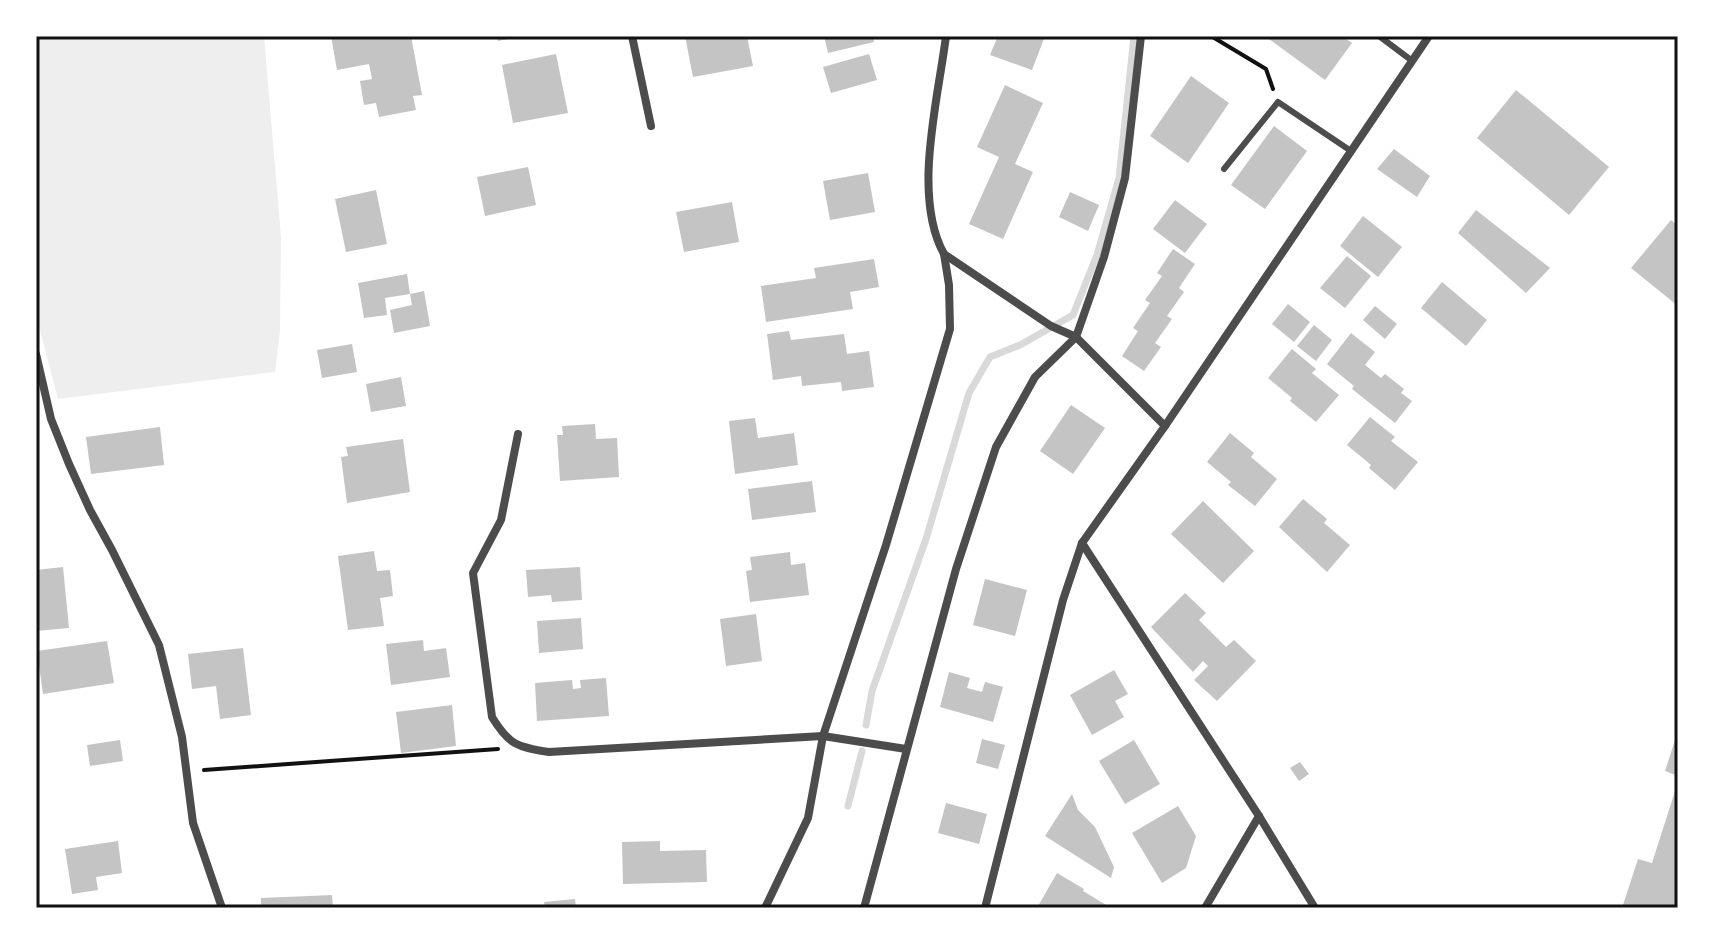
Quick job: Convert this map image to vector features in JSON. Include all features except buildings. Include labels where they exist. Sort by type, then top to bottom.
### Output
[{"type":"street","points":[[632,36],[651,126]]},
{"type":"street","points":[[765,908],[808,818],[823,736],[886,545],[950,329],[949,285],[944,254],[936,240],[929,210],[928,176],[946,36]]},
{"type":"street","points":[[864,908],[956,569],[996,447],[1035,377],[1076,337],[1104,257],[1125,178],[1141,36]]},
{"type":"street","points":[[985,908],[1063,600],[1082,543],[1165,426],[1429,36]]},
{"type":"street","points":[[944,254],[1051,326],[1076,337],[1165,426]]},
{"type":"street","points":[[36,354],[51,419],[69,464],[159,645],[188,771],[193,823],[222,908]]},
{"type":"street","points":[[518,434],[501,520],[473,573],[492,717],[504,738],[520,748],[549,752],[823,736],[906,749]]},
{"type":"street","points":[[1082,543],[1315,908]]},
{"type":"street","points":[[1205,908],[1259,816]]},
{"type":"lane","points":[[1379,36],[1411,60]]},
{"type":"lane","points":[[1224,169],[1278,102],[1351,151]]},
{"type":"path","points":[[1211,36],[1266,69],[1278,102]]},
{"type":"path","points":[[188,771],[520,748]]},
{"type":"shaded area","points":[[36,36],[264,36],[281,237],[280,331],[275,372],[58,399],[36,315]]},
{"type":"waterway","points":[[866,725],[872,691],[926,539],[969,393],[990,357],[1020,345],[1073,315],[1097,255],[1119,178],[1134,36]]},
{"type":"waterway","points":[[848,806],[862,751]]}]
